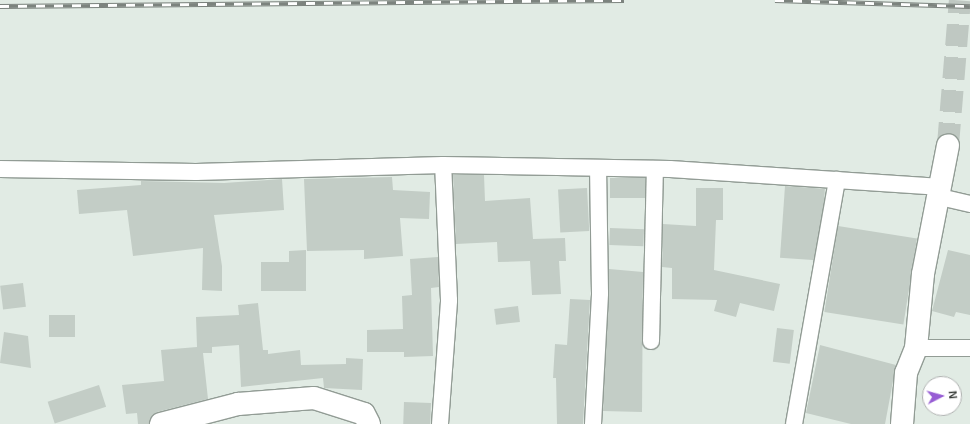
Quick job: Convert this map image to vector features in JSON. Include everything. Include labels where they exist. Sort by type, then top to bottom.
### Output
[{"type":"street","points":[[902,424],[906,373],[916,348],[923,274],[948,145]]},
{"type":"street","points":[[0,168],[196,172],[442,166],[655,169],[837,180],[940,192],[970,204]]},
{"type":"street","points":[[440,424],[449,300],[442,166]]},
{"type":"street","points":[[593,424],[600,293],[598,168]]},
{"type":"street","points":[[651,341],[655,169]]},
{"type":"street","points":[[794,424],[837,180]]},
{"type":"street","points":[[916,348],[970,348]]},
{"type":"street","points":[[161,424],[238,404],[314,398],[364,414],[369,424]]},
{"type":"building","points":[[453,175],[484,175],[485,201],[530,198],[533,239],[565,238],[566,261],[559,261],[561,294],[532,295],[530,261],[498,262],[497,242],[456,244]]},
{"type":"building","points":[[392,177],[393,190],[430,192],[429,219],[400,218],[403,256],[364,259],[364,250],[307,251],[304,179]]},
{"type":"building","points":[[610,178],[645,178],[645,198],[610,198]]},
{"type":"building","points":[[282,179],[284,210],[214,215],[222,266],[222,291],[202,290],[203,248],[133,256],[127,210],[79,214],[77,190],[141,185],[141,181],[224,183]]},
{"type":"building","points":[[785,186],[825,189],[820,261],[780,258]]},
{"type":"building","points":[[587,188],[589,231],[560,232],[558,190]]},
{"type":"building","points":[[696,188],[723,188],[723,220],[716,220],[714,270],[780,284],[774,311],[740,303],[736,317],[714,311],[717,300],[672,299],[672,268],[662,267],[663,224],[696,226]]},
{"type":"building","points":[[838,226],[917,239],[903,324],[824,312]]},
{"type":"building","points":[[610,228],[644,229],[643,246],[609,245]]},
{"type":"building","points":[[306,250],[306,291],[261,291],[261,262],[289,262],[289,251]]},
{"type":"building","points":[[948,250],[970,255],[970,315],[956,312],[954,317],[932,311]]},
{"type":"building","points":[[438,257],[439,287],[431,288],[433,356],[404,357],[404,352],[367,352],[367,330],[403,329],[402,296],[412,295],[410,259]]},
{"type":"building","points":[[609,269],[643,272],[642,412],[603,411]]},
{"type":"building","points":[[23,283],[26,307],[3,310],[0,286]]},
{"type":"building","points":[[570,299],[590,300],[583,424],[557,424],[556,378],[553,378],[555,344],[567,345]]},
{"type":"building","points":[[258,303],[263,350],[268,350],[268,354],[300,350],[301,365],[346,364],[346,358],[363,359],[362,390],[324,388],[323,378],[241,387],[239,345],[212,347],[212,353],[203,353],[208,399],[157,412],[152,415],[149,424],[138,424],[137,413],[126,414],[122,385],[164,381],[161,350],[197,347],[196,317],[239,315],[238,305]]},
{"type":"building","points":[[518,306],[520,322],[496,325],[494,309]]},
{"type":"building","points":[[49,315],[75,315],[75,337],[49,337]]},
{"type":"building","points":[[777,328],[794,330],[790,364],[773,362]]},
{"type":"building","points":[[4,332],[28,336],[31,368],[0,363]]},
{"type":"building","points":[[820,345],[896,365],[885,424],[851,424],[806,413]]},
{"type":"building","points":[[99,385],[106,407],[55,424],[48,402]]},
{"type":"building","points":[[404,402],[431,403],[430,424],[403,424]]},
{"type":"tunnel","points":[[948,145],[960,0]]},
{"type":"railway","points":[[0,6],[624,0]]},
{"type":"railway","points":[[775,0],[970,6]]}]
